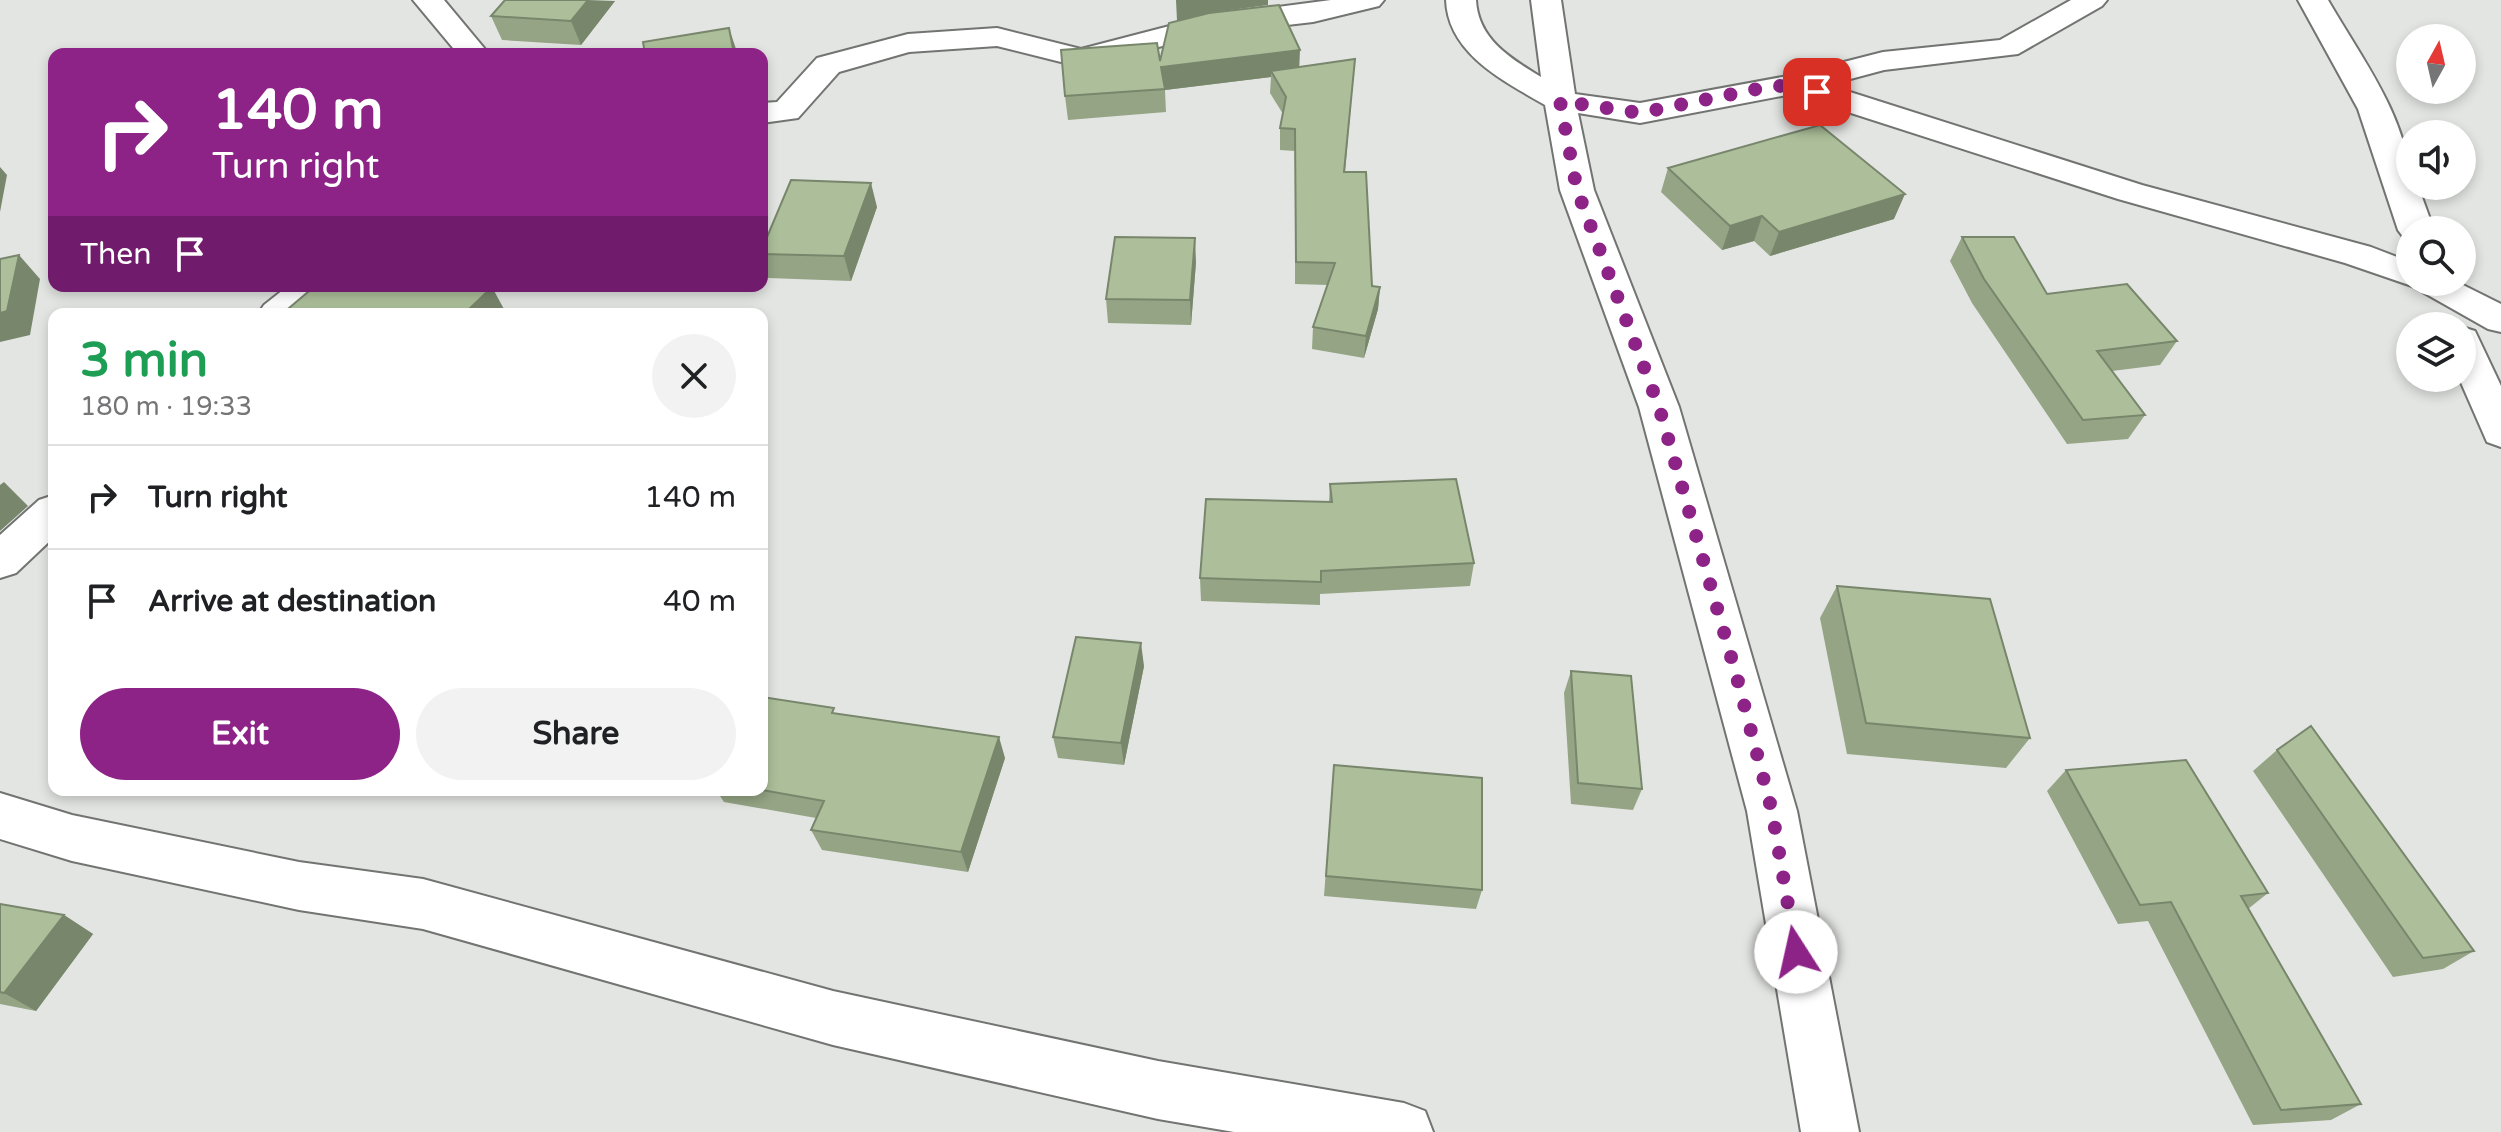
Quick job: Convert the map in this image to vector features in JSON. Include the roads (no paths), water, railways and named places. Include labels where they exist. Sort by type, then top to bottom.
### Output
[{"type":"street","points":[[428,0],[469,48]]},
{"type":"street","points":[[768,113],[787,111],[828,65],[908,43],[997,37],[1081,58],[1208,25],[1313,13],[1369,0]]},
{"type":"street","points":[[1461,0],[1458,15],[1468,32],[1499,64],[1560,101],[1640,113],[1794,84],[1883,61],[2007,48],[2092,0]]},
{"type":"street","points":[[1546,0],[1560,101],[1577,190],[1659,407],[1772,811],[1830,1132]]},
{"type":"street","points":[[2313,0],[2374,109],[2411,216]]},
{"type":"street","points":[[1794,84],[2115,188],[2358,255],[2396,270]]},
{"type":"street","points":[[284,308],[304,292]]},
{"type":"street","points":[[2455,296],[2501,320]]},
{"type":"street","points":[[2476,373],[2501,432]]},
{"type":"street","points":[[0,561],[48,517]]},
{"type":"street","points":[[0,816],[72,838],[299,886],[423,904],[833,1018],[1158,1090],[1404,1132]]}]
